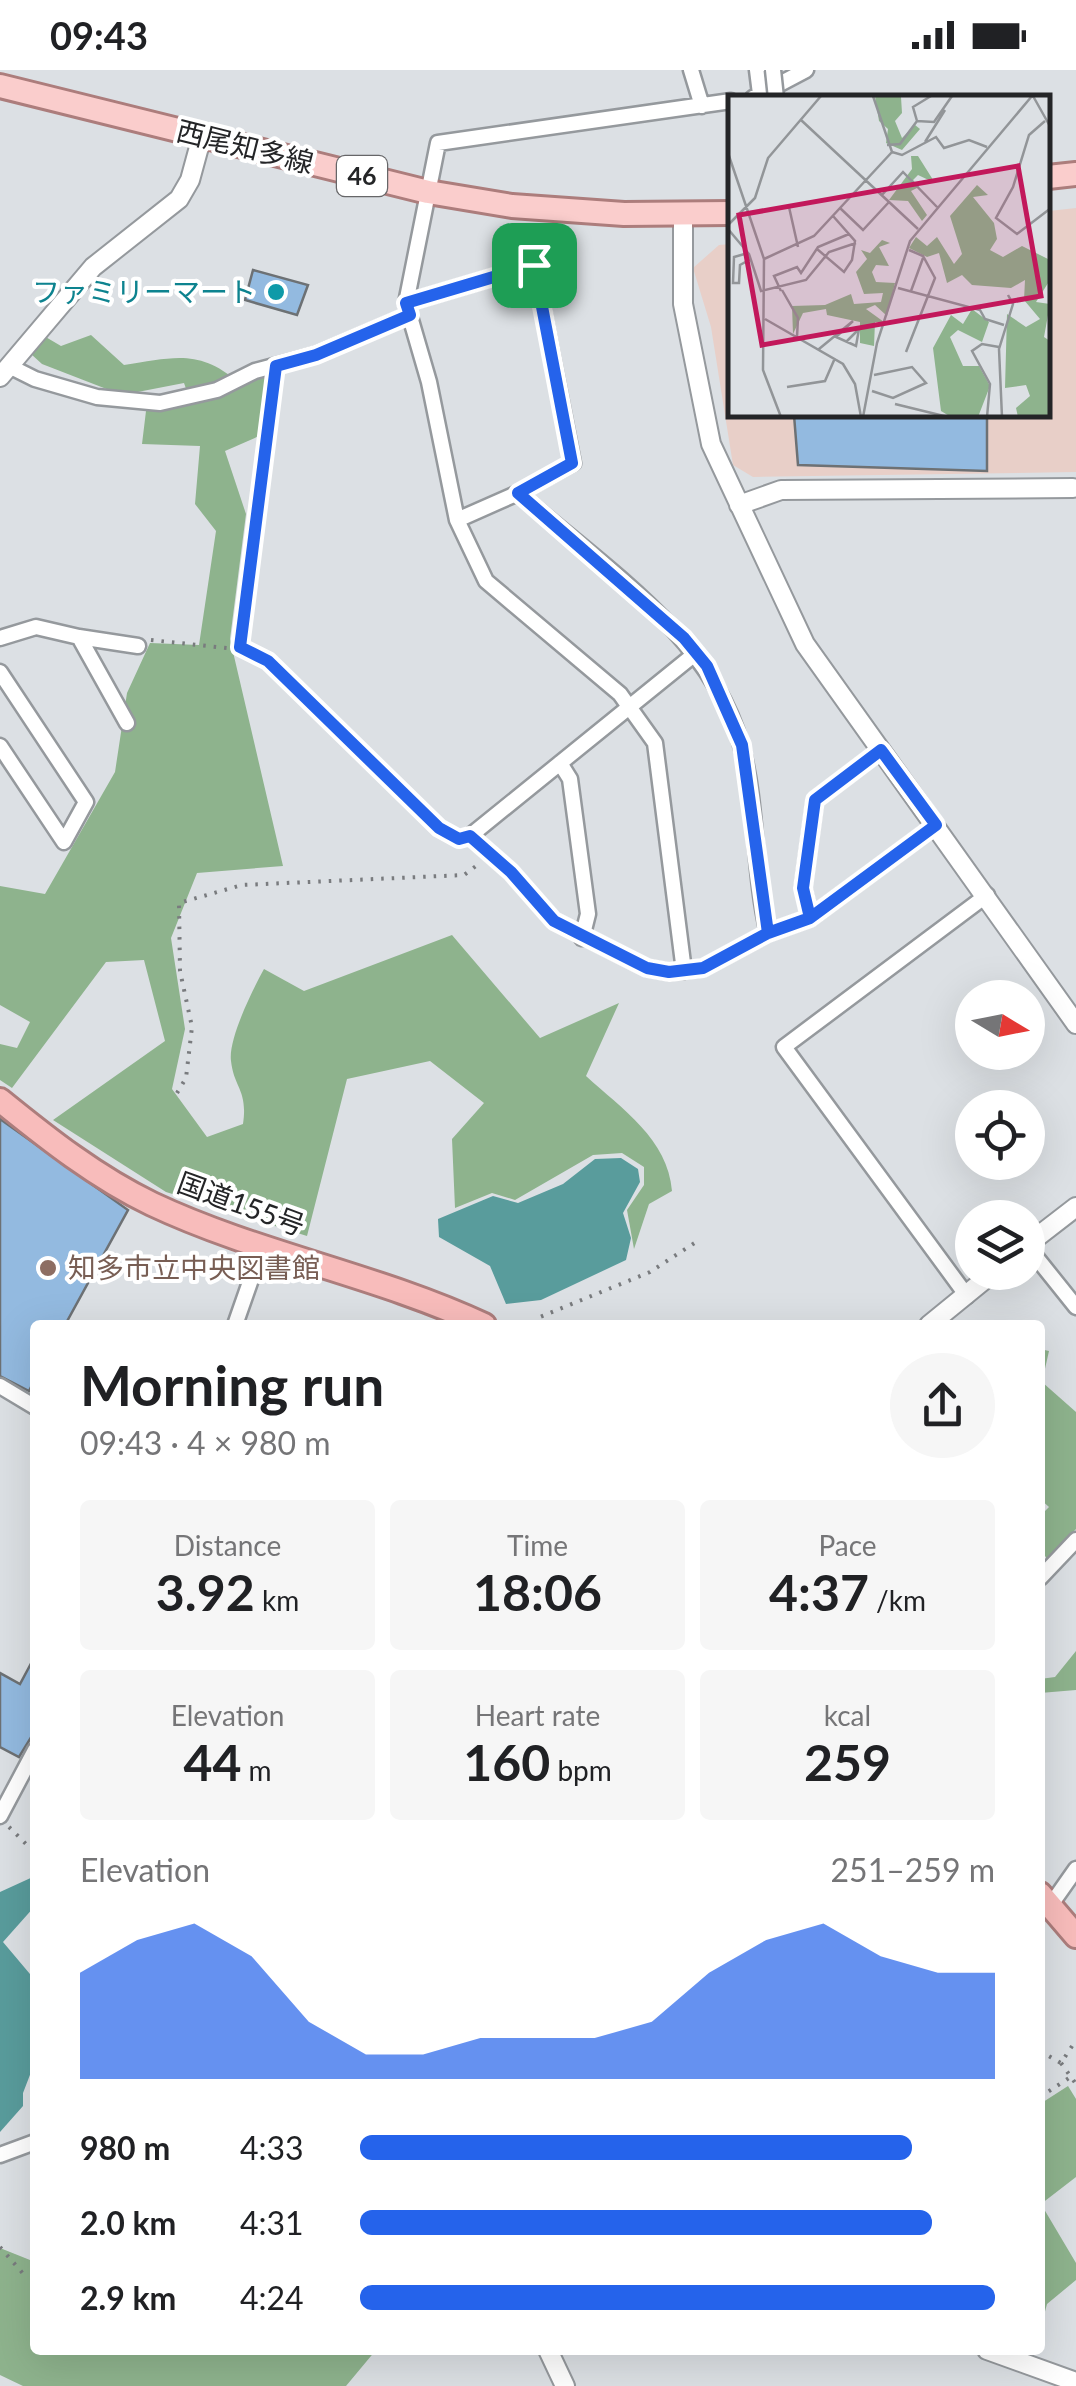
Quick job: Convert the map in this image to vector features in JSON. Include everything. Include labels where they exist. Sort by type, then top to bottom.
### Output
[{"type":"highway","name":"国道155号","points":[[0,1100],[104,1179],[155,1205],[396,1289],[472,1320]]},
{"type":"highway","points":[[1045,1900],[1076,1936]]},
{"type":"main road","name":"西尾知多線","points":[[0,86],[428,192],[512,206],[684,215],[728,212]]},
{"type":"main road","points":[[1051,177],[1076,174]]},
{"type":"street","points":[[692,70],[702,106]]},
{"type":"street","points":[[757,70],[763,95]]},
{"type":"street","points":[[763,95],[773,70]]},
{"type":"street","points":[[765,95],[806,70]]},
{"type":"street","points":[[684,971],[655,743],[631,707],[486,581],[457,520],[429,382],[408,309],[438,143],[728,102]]},
{"type":"street","points":[[202,136],[190,180],[179,199],[94,267],[5,371],[141,405],[217,390],[316,355],[408,309],[534,265],[572,463],[457,520]]},
{"type":"street","points":[[684,215],[683,304],[711,444],[806,644],[1076,1024]]},
{"type":"street","points":[[739,505],[781,490],[1073,488]]},
{"type":"street","points":[[518,493],[707,666],[742,745],[768,933]]},
{"type":"street","points":[[0,638],[36,627],[78,638],[138,646]]},
{"type":"street","points":[[78,638],[127,723]]},
{"type":"street","points":[[696,652],[470,836],[554,921],[647,968],[703,968],[768,933],[810,918],[936,825]]},
{"type":"street","points":[[0,672],[86,802],[64,842],[0,746]]},
{"type":"street","points":[[810,918],[803,888],[815,800],[881,750]]},
{"type":"street","points":[[560,763],[570,779],[588,914],[582,938]]},
{"type":"street","points":[[967,1296],[784,1047],[988,896]]},
{"type":"street","points":[[1045,1232],[1076,1207]]},
{"type":"street","points":[[237,1320],[263,1245]]},
{"type":"street","points":[[1045,1268],[1076,1307]]},
{"type":"street","points":[[936,1320],[974,1290]]},
{"type":"street","points":[[0,1386],[30,1404]]},
{"type":"street","points":[[1045,1573],[1076,1540]]},
{"type":"street","points":[[0,1820],[30,1760]]},
{"type":"street","points":[[1045,1900],[1076,1869]]},
{"type":"street","points":[[0,2155],[30,2144]]},
{"type":"street","points":[[550,2355],[566,2386]]},
{"type":"street","points":[[1001,2355],[1076,2382]]},
{"type":"path","points":[[240,647],[276,366]]},
{"type":"path","points":[[138,646],[144,639],[240,647],[268,661],[439,828],[459,839],[470,836]]},
{"type":"path","points":[[177,1094],[186,1078],[192,1027],[180,971],[183,932],[179,903],[184,899],[219,889],[464,875],[490,852]]},
{"type":"path","points":[[538,1320],[650,1272],[696,1242]]},
{"type":"path","points":[[0,1820],[30,1848]]},
{"type":"path","points":[[1061,2063],[1076,2040]]},
{"type":"path","points":[[1045,2054],[1061,2063],[1076,2084]]},
{"type":"path","points":[[1045,2094],[1072,2076]]},
{"type":"path","points":[[0,2247],[26,2278]]},
{"type":"shaded area","points":[[1076,208],[1076,472],[753,477],[733,465],[711,327],[693,268],[719,245],[728,244],[728,418],[1051,418],[1051,211]]},
{"type":"green space","points":[[91,335],[124,365],[171,358],[198,360],[239,383],[270,374],[273,430],[225,451],[246,514],[230,639],[283,866],[197,873],[171,938],[185,1029],[172,1089],[207,1137],[243,1124],[244,1104],[231,1052],[242,1014],[264,969],[304,991],[452,935],[540,1038],[619,1003],[586,1076],[653,1140],[669,1172],[672,1191],[649,1204],[634,1249],[627,1210],[644,1185],[644,1167],[622,1153],[593,1155],[515,1200],[492,1193],[455,1208],[452,1139],[484,1103],[430,1061],[347,1079],[307,1236],[166,1192],[53,1120],[165,1041],[144,960],[106,962],[12,1088],[0,1080],[0,1044],[17,1048],[30,1022],[0,1005],[0,886],[45,894],[115,772],[127,693],[150,643],[199,645],[216,531],[195,504],[200,446],[142,444],[146,411],[190,400],[184,383],[122,395],[42,364],[31,354],[44,336],[61,346]]},
{"type":"green space","points":[[1045,1385],[1076,1412],[1076,1529],[1047,1559],[1045,1511],[1049,1507],[1045,1503]]},
{"type":"green space","points":[[1076,1651],[1076,1690],[1045,1693],[1045,1678],[1055,1677]]},
{"type":"green space","points":[[1068,2086],[1076,2099],[1076,2177],[1045,2201],[1045,2101]]},
{"type":"green space","points":[[1045,2211],[1076,2263],[1076,2280],[1047,2304],[1045,2312]]},
{"type":"green space","points":[[0,2248],[30,2260],[30,2355],[372,2355],[346,2386],[23,2386],[0,2375]]},
{"type":"water","points":[[621,1158],[638,1169],[640,1182],[623,1213],[631,1238],[626,1260],[541,1300],[506,1304],[490,1266],[439,1237],[438,1219],[493,1196],[518,1203],[563,1184],[595,1159]]},
{"type":"water","points":[[30,1878],[30,1912],[3,1942],[30,1974],[30,2075],[23,2106],[0,2132],[0,1892]]},
{"type":"building","name":"ファミリーマート","points":[[253,270],[308,285],[297,315],[245,300]]},
{"type":"building","points":[[794,418],[987,418],[987,471],[798,465]]},
{"type":"building","name":"知多市立中央図書館","points":[[0,1119],[128,1210],[68,1320],[30,1320],[29,1391],[0,1376]]},
{"type":"building","points":[[30,1665],[30,1739],[19,1757],[0,1747],[0,1673],[20,1684]]},
{"type":"place","name":"ファミリーマート","points":[[276,292]]},
{"type":"place","name":"知多市立中央図書館","points":[[48,1268]]},
{"type":"route","points":[[534,265],[442,296],[406,303],[410,315],[316,355],[276,366],[240,647],[268,661],[439,828],[459,839],[470,836],[490,852],[554,921],[647,968],[669,972],[703,968],[768,933],[810,918],[803,888],[815,800],[881,750],[936,825],[810,918],[768,933],[761,905],[742,745],[707,666],[684,638],[518,493],[572,463],[534,265]]}]
